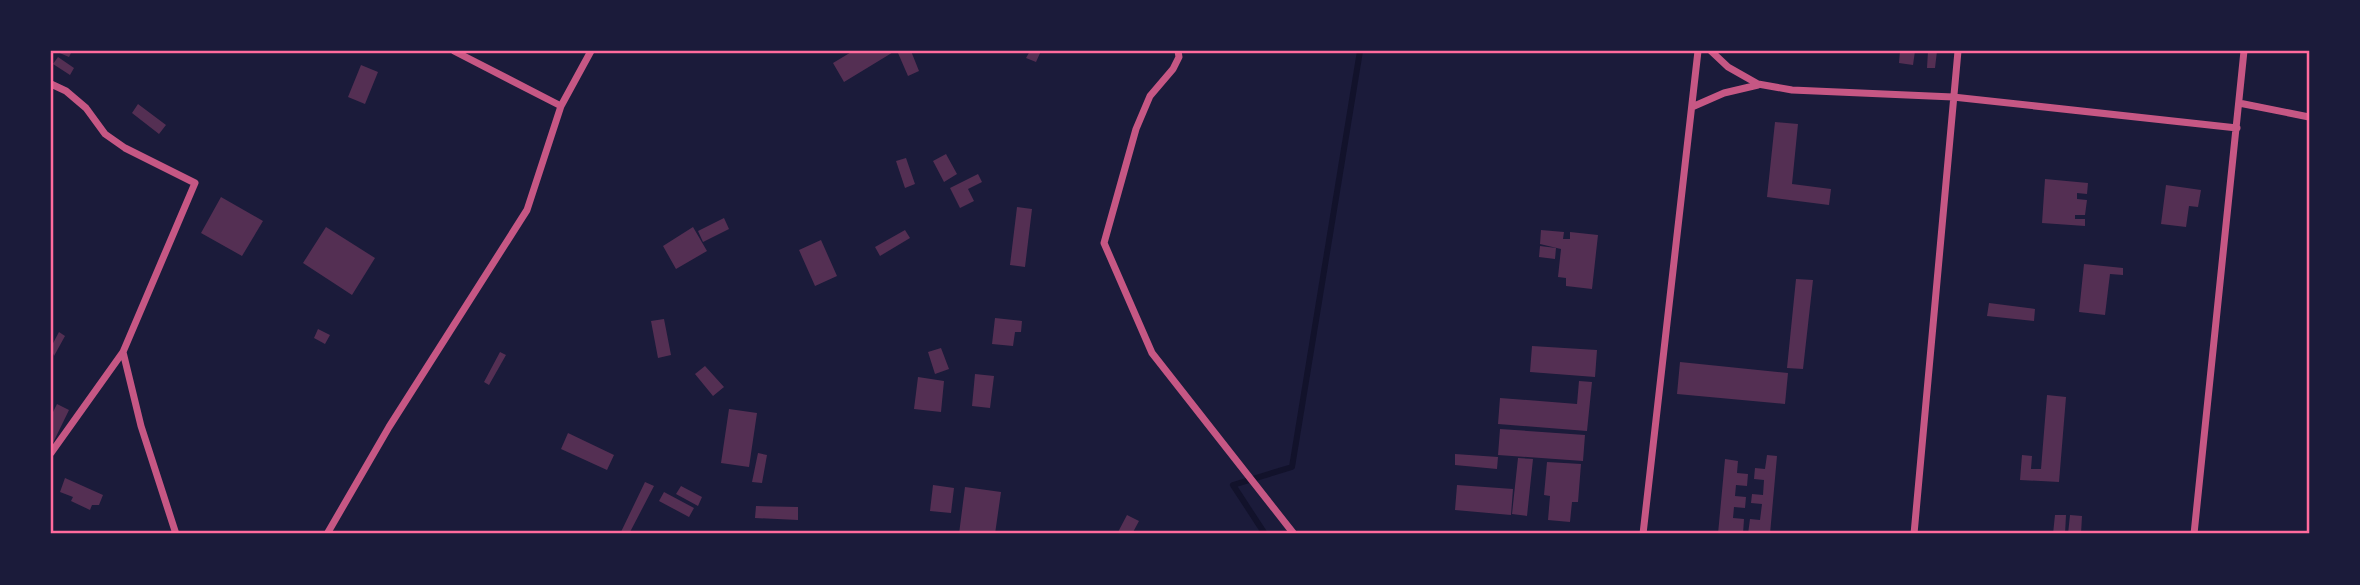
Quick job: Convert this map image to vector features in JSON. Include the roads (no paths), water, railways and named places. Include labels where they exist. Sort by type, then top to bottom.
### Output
[{"type":"street","points":[[454,51],[561,106]]},
{"type":"street","points":[[327,534],[389,428],[527,210],[561,106],[591,51]]},
{"type":"street","points":[[1178,51],[1179,57],[1174,69],[1150,96],[1136,129],[1104,243],[1153,353],[1294,534]]},
{"type":"street","points":[[1643,534],[1698,51]]},
{"type":"street","points":[[1711,51],[1728,67],[1758,84],[1792,90],[1953,97],[2237,128]]},
{"type":"street","points":[[1914,534],[1958,51]]},
{"type":"street","points":[[2194,534],[2245,51]]},
{"type":"street","points":[[51,83],[66,91],[86,108],[105,134],[125,148],[195,183],[122,352],[51,453]]},
{"type":"street","points":[[1692,107],[1724,93],[1758,84]]},
{"type":"street","points":[[2239,103],[2309,117]]},
{"type":"street","points":[[122,352],[141,426],[176,534]]},
{"type":"waterway","points":[[1265,534],[1233,485],[1292,467],[1360,51]]}]
